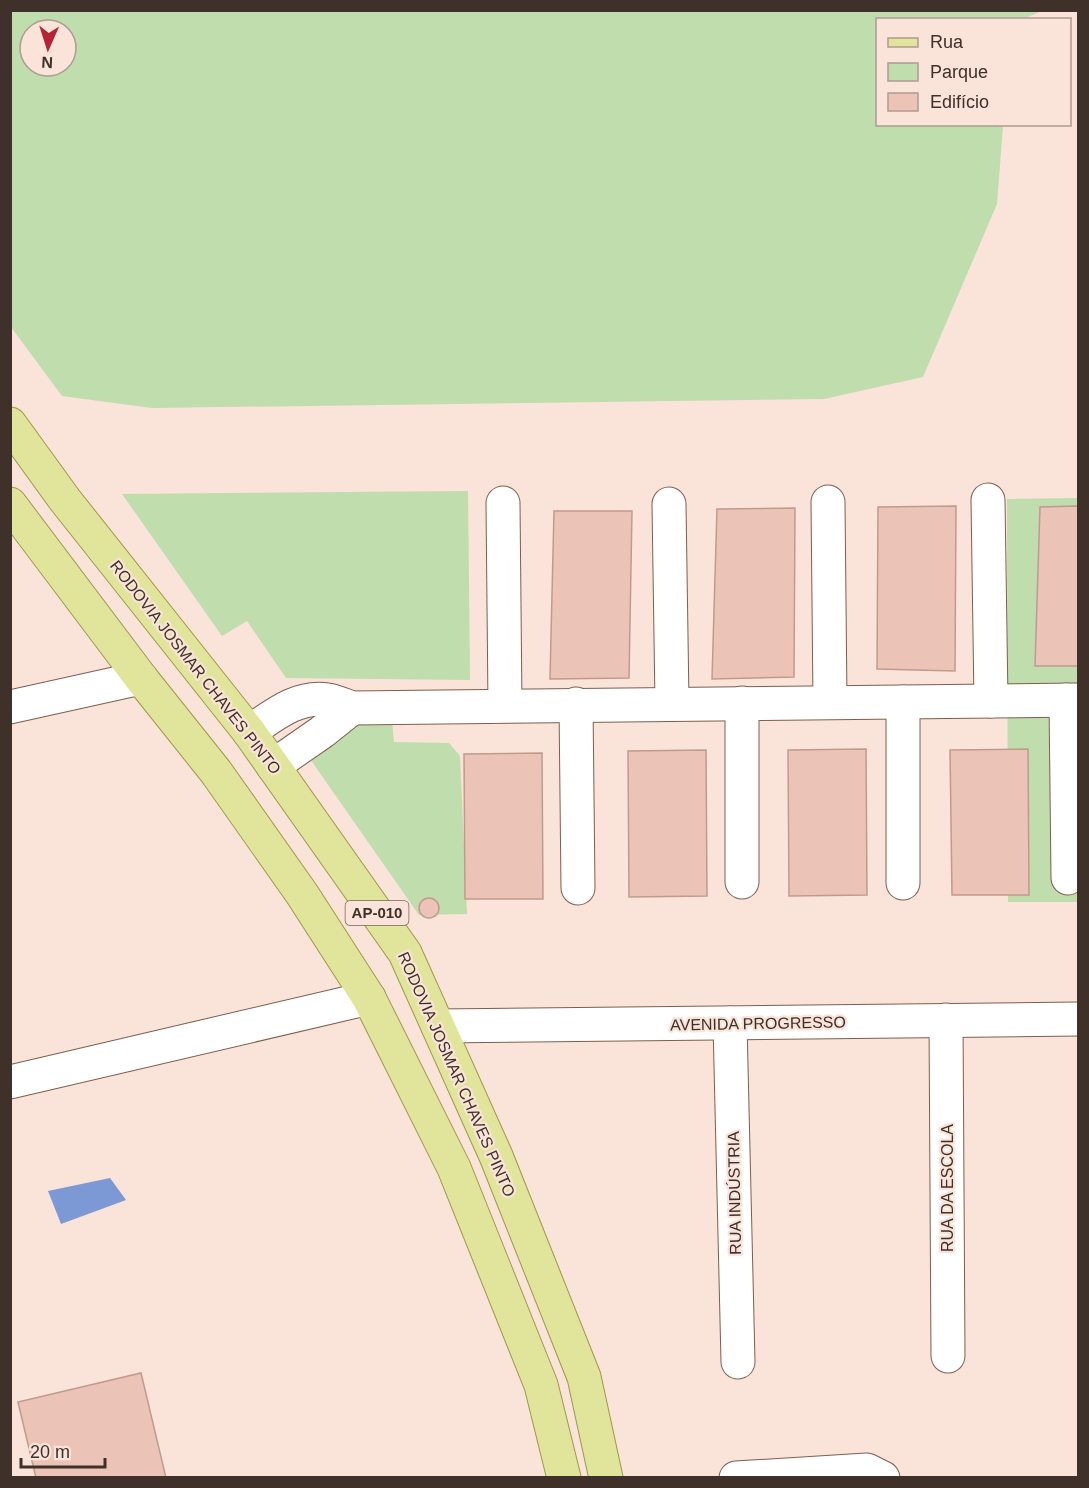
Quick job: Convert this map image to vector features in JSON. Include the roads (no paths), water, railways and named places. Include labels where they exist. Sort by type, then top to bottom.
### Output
[{"type":"main road","name":"RODOVIA JOSMAR CHAVES PINTO","points":[[10,424],[65,500],[249,732],[405,953],[496,1155],[584,1377],[606,1478]]},
{"type":"main road","name":"AP-010","points":[[10,504],[141,678],[216,772],[302,894],[369,999],[454,1168],[541,1385],[564,1478]]},
{"type":"street","points":[[988,500],[991,701]]},
{"type":"street","points":[[828,502],[830,702]]},
{"type":"street","points":[[503,503],[506,705]]},
{"type":"street","points":[[669,504],[672,703]]},
{"type":"street","points":[[10,707],[141,678]]},
{"type":"street","points":[[249,732],[288,706],[306,700],[328,700],[352,708],[1072,700],[1068,878]]},
{"type":"street","points":[[903,702],[903,884]]},
{"type":"street","points":[[742,703],[742,882]]},
{"type":"street","points":[[576,704],[578,888]]},
{"type":"street","points":[[273,766],[352,708]]},
{"type":"street","points":[[10,1082],[369,999]]},
{"type":"street","name":"AVENIDA PROGRESSO","points":[[438,1026],[1078,1019]]},
{"type":"street","name":"RUA DA ESCOLA","points":[[946,1020],[948,1356]]},
{"type":"street","name":"RUA INDÚSTRIA","points":[[730,1023],[738,1362]]},
{"type":"street","points":[[736,1478],[867,1470],[883,1478]]},
{"type":"water","points":[[110,1178],[126,1200],[61,1224],[48,1191]]}]
